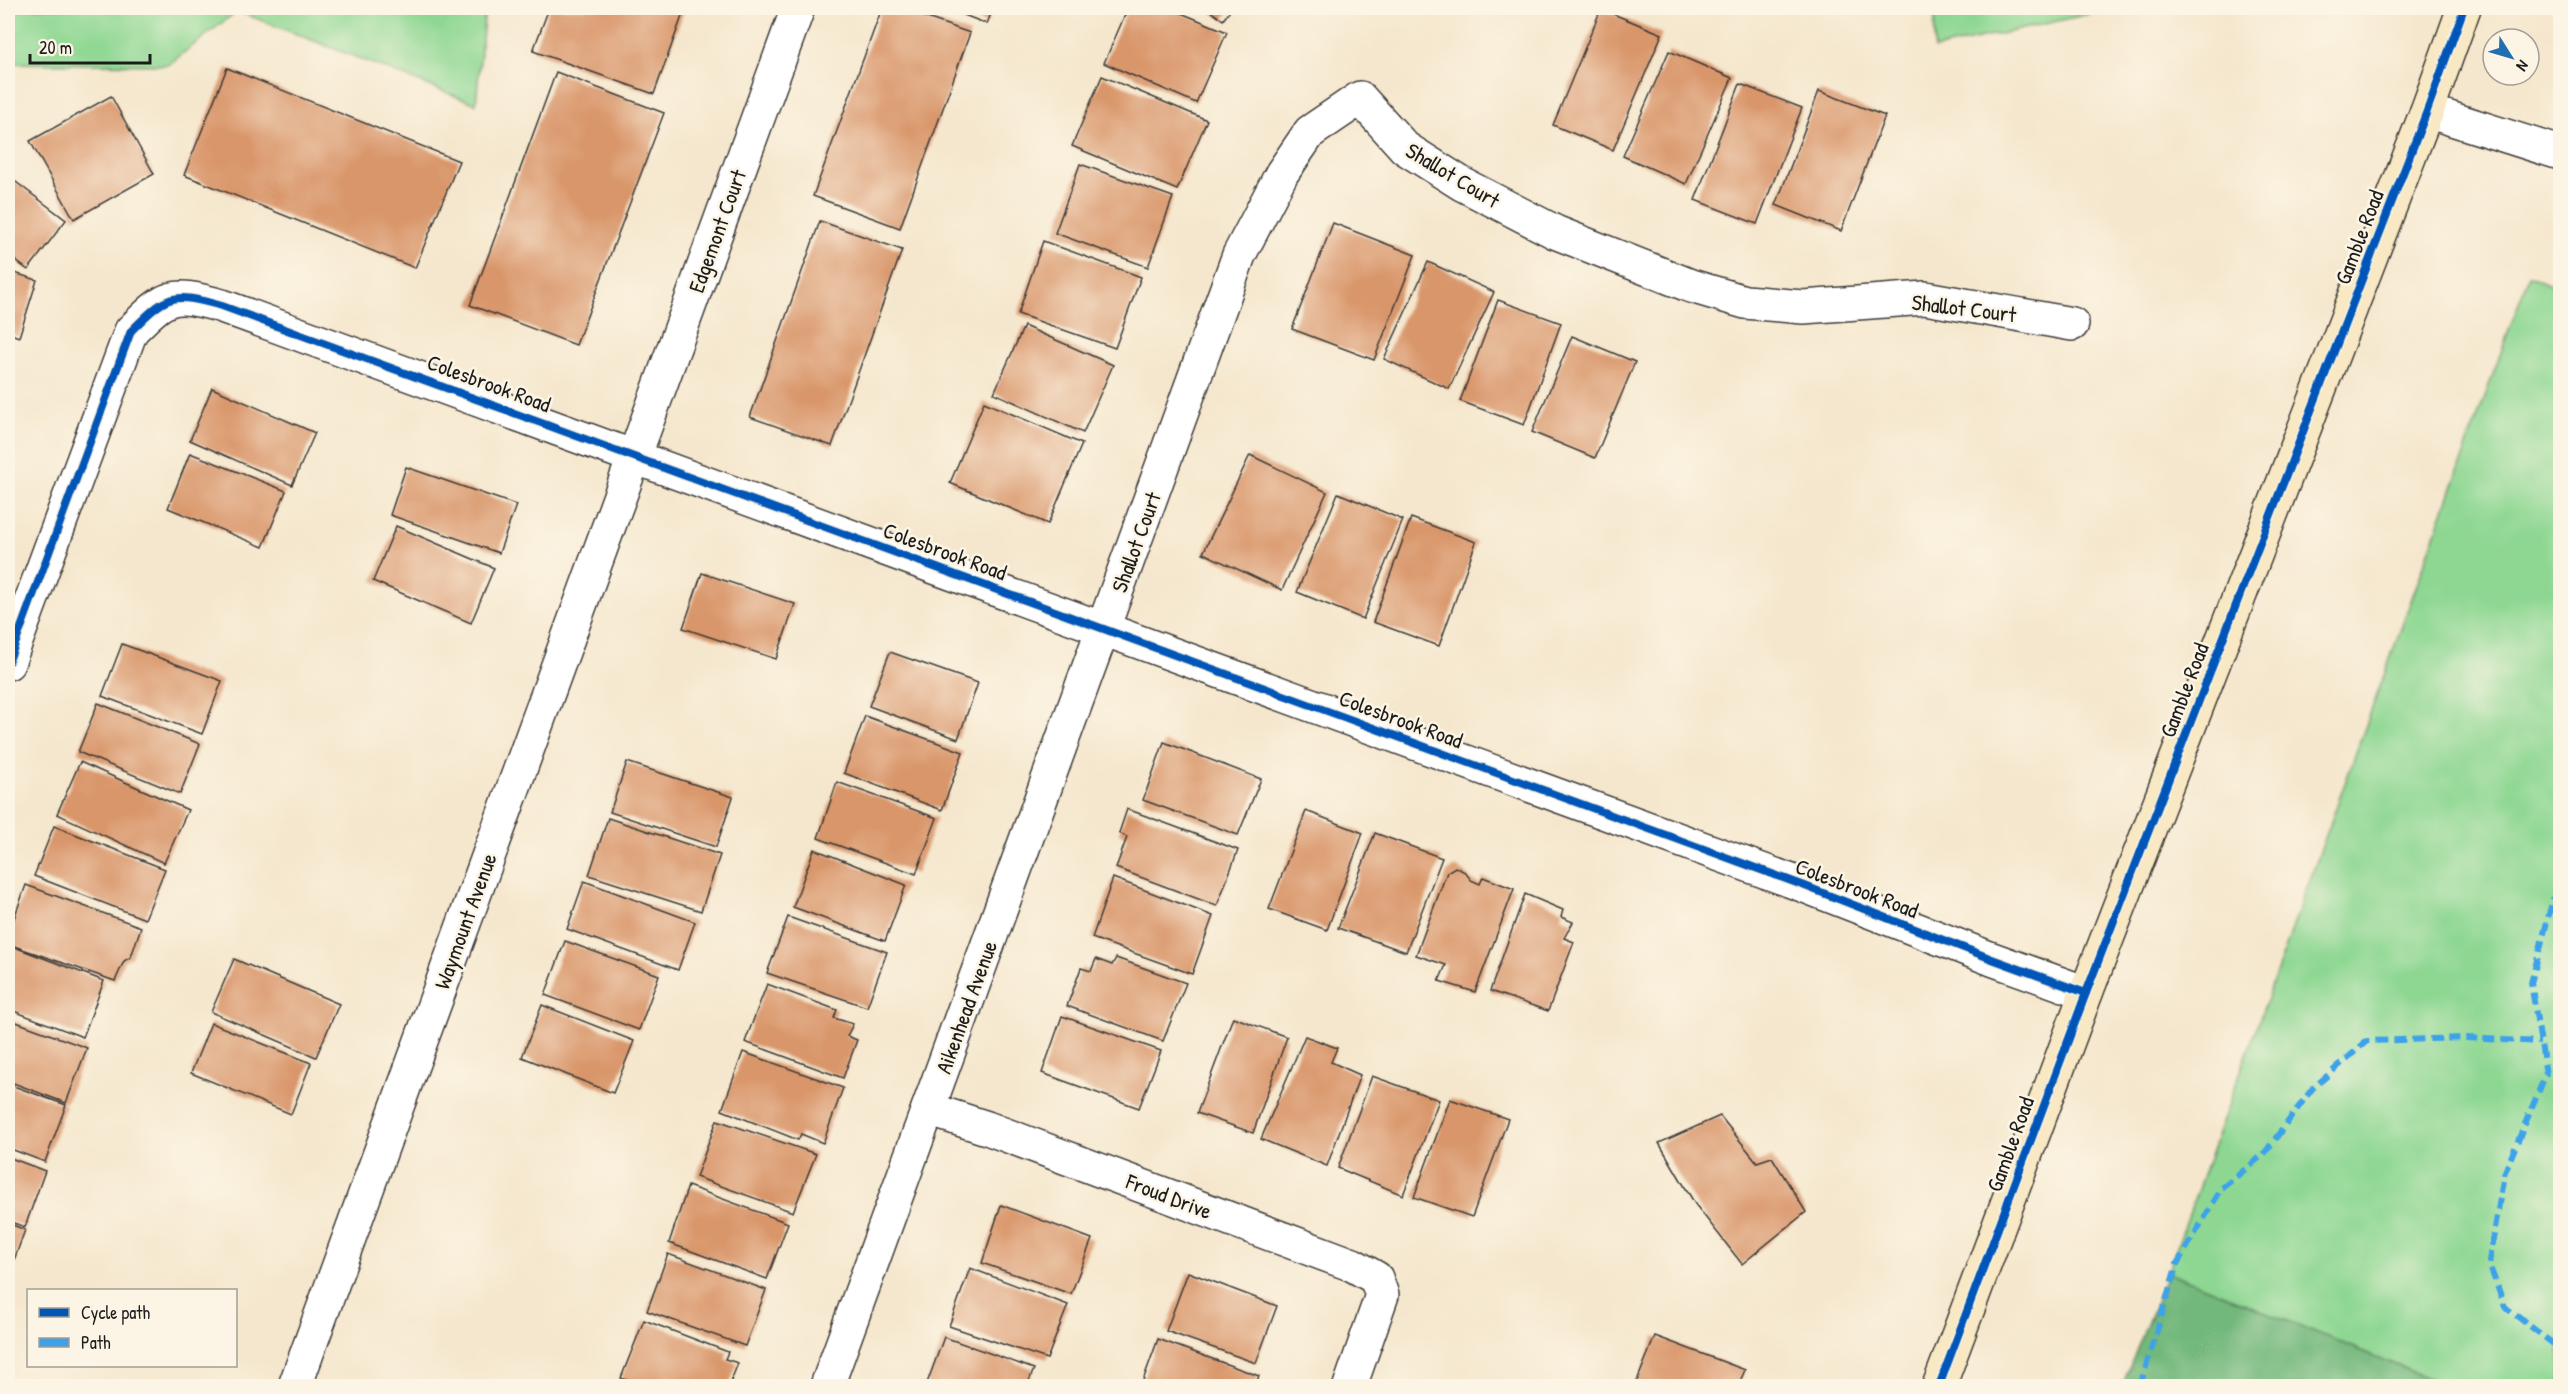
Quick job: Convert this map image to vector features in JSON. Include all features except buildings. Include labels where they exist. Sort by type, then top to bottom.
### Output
[{"type":"main road","name":"Gamble Road","points":[[1939,1386],[2086,993],[2427,111],[2464,8]]},
{"type":"street","name":"Edgemont Court","points":[[636,455],[798,8]]},
{"type":"street","name":"Shallot Court","points":[[1105,628],[1239,255],[1282,173],[1310,132],[1360,98],[1405,148],[1462,184],[1555,232],[1691,286],[1745,302],[1803,307],[1925,298],[2072,324]]},
{"type":"street","points":[[2427,111],[2560,153]]},
{"type":"street","name":"Colesbrook Road","points":[[8,663],[130,331],[160,302],[188,297],[222,306],[636,455],[1805,886],[2086,993]]},
{"type":"street","name":"Waymount Avenue","points":[[295,1386],[636,455]]},
{"type":"street","name":"Aikenhead Avenue","points":[[827,1386],[1105,628]]},
{"type":"street","name":"Froud Drive","points":[[928,1109],[999,1132],[1353,1265],[1376,1278],[1382,1295],[1350,1386]]},
{"type":"green space","points":[[8,8],[485,8],[476,104],[237,11],[168,65],[8,63]]},
{"type":"green space","points":[[1935,8],[2115,8],[1934,49]]},
{"type":"green space","points":[[2529,275],[2560,288],[2560,1386],[2447,1386],[2168,1272]]},
{"type":"green space","points":[[2168,1272],[2447,1386],[2122,1386]]},
{"type":"marked path","points":[[2560,890],[2553,899],[2531,983],[2546,1074],[2504,1174],[2489,1264],[2505,1307],[2560,1349]]},
{"type":"marked path","points":[[2140,1386],[2177,1264],[2222,1188],[2264,1154],[2312,1089],[2367,1041],[2466,1038],[2540,1042]]},
{"type":"cycle path","points":[[1939,1386],[2086,993],[2427,111],[2464,8]]},
{"type":"cycle path","points":[[8,663],[131,331],[163,303],[171,299],[191,299],[222,306],[1805,886],[2086,993]]}]
